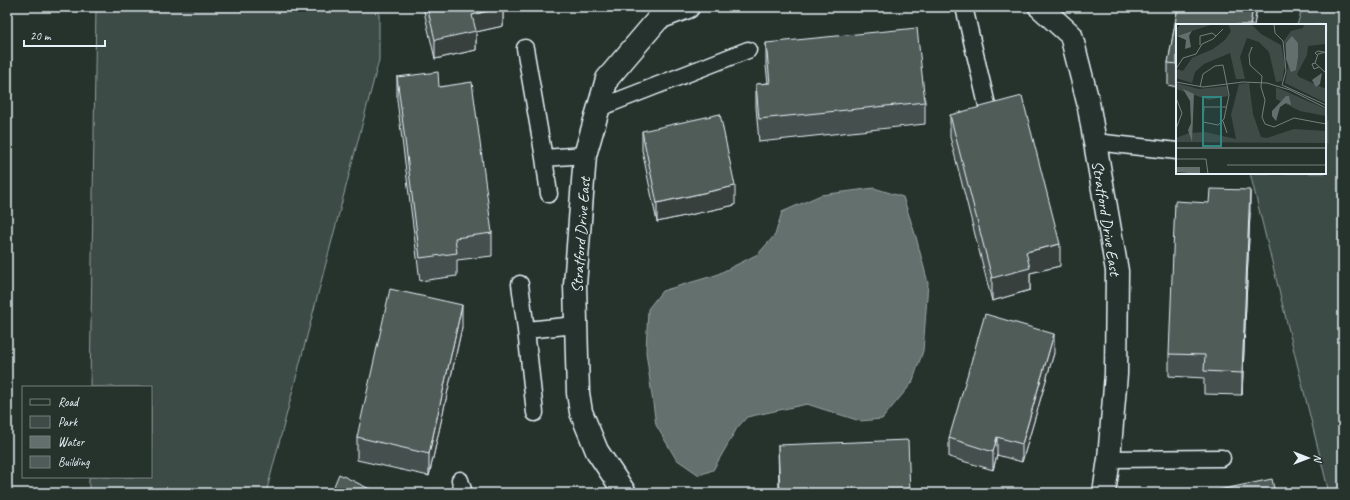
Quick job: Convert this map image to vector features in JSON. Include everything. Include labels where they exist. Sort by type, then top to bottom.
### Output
[{"type":"street","name":"Stratford Drive East","points":[[625,493],[597,451],[581,412],[578,393],[575,285],[585,155],[607,79],[659,18],[688,7]]},
{"type":"street","name":"Stratford Drive East","points":[[1040,7],[1071,35],[1088,102],[1117,271],[1116,374],[1109,460],[1104,493]]},
{"type":"lane","points":[[964,7],[987,105]]},
{"type":"lane","points":[[525,48],[549,194]]},
{"type":"lane","points":[[599,108],[748,50]]},
{"type":"lane","points":[[1095,142],[1176,151]]},
{"type":"lane","points":[[544,158],[585,155]]},
{"type":"lane","points":[[520,284],[535,413]]},
{"type":"lane","points":[[526,330],[576,325]]},
{"type":"lane","points":[[1109,460],[1222,458]]},
{"type":"green space","points":[[96,7],[379,7],[379,60],[266,493],[89,493],[89,478],[152,478],[152,386],[90,386]]},
{"type":"green space","points":[[1303,7],[1343,7],[1343,493],[1329,493],[1250,174],[1326,174],[1326,24],[1297,24]]},
{"type":"water","points":[[874,188],[903,197],[916,237],[928,283],[923,351],[912,383],[882,419],[860,421],[807,404],[747,417],[737,428],[713,470],[699,475],[676,459],[656,425],[646,352],[648,309],[662,291],[716,275],[758,254],[775,235],[782,212],[821,195]]},
{"type":"building","points":[[427,7],[503,7],[472,15],[476,31],[435,40]]},
{"type":"building","points":[[1178,7],[1253,7],[1250,24],[1176,24],[1176,64],[1168,63]]},
{"type":"building","points":[[917,28],[925,102],[759,119],[756,84],[770,83],[766,43]]},
{"type":"building","points":[[438,72],[439,87],[472,82],[492,233],[455,238],[457,253],[420,258],[397,77]]},
{"type":"building","points":[[1022,96],[1060,244],[1026,252],[1030,268],[992,278],[950,115]]},
{"type":"building","points":[[720,114],[735,186],[657,203],[642,131]]},
{"type":"building","points":[[1210,189],[1250,190],[1242,373],[1204,371],[1205,355],[1169,354],[1175,201],[1209,203]]},
{"type":"building","points":[[390,289],[462,305],[429,454],[357,437]]},
{"type":"building","points":[[985,314],[1054,334],[1022,444],[997,437],[993,452],[949,438]]},
{"type":"building","points":[[908,440],[910,493],[780,493],[778,445]]},
{"type":"building","points":[[339,474],[376,492],[376,493],[331,493]]},
{"type":"building","points":[[1272,479],[1275,493],[1204,493]]}]
